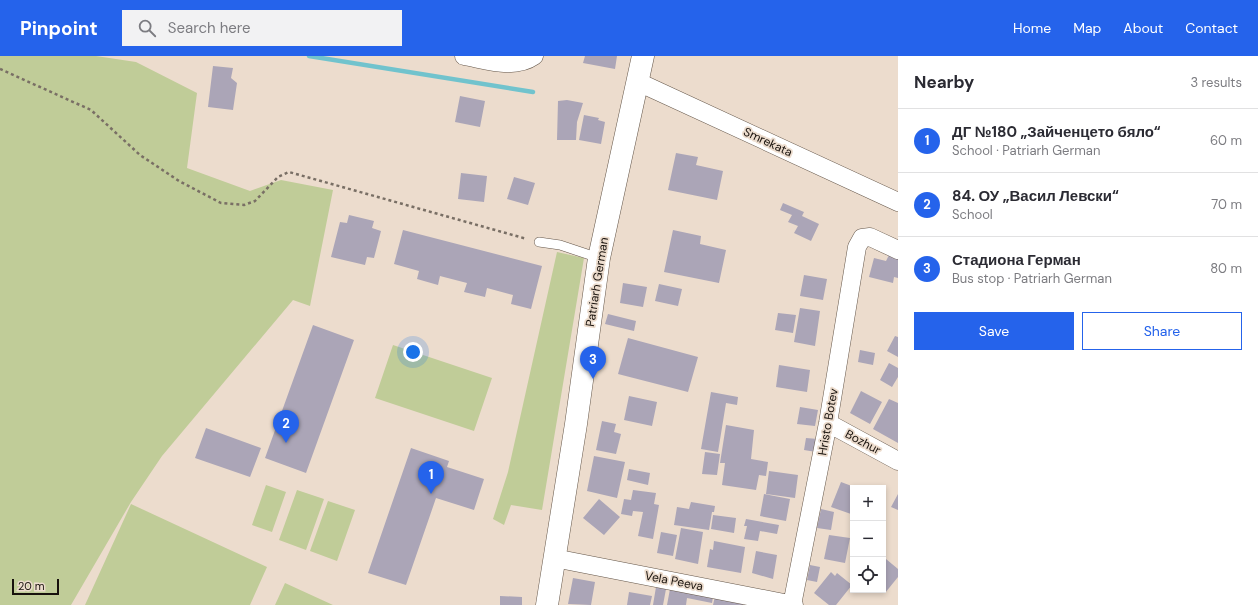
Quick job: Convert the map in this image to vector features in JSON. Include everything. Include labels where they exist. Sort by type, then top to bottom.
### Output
[{"type":"street","points":[[464,56],[517,64],[526,62],[534,56]]},
{"type":"street","name":"Patriarh German","points":[[547,605],[576,424],[599,258],[643,56]]},
{"type":"street","name":"Smrekata","points":[[638,82],[898,202]]},
{"type":"street","name":"Hristo Botev","points":[[793,604],[828,423],[857,246],[862,238],[870,237],[898,250]]},
{"type":"street","name":"Bozhur","points":[[828,423],[898,461]]},
{"type":"street","name":"Vela Peeva","points":[[554,558],[793,604]]},
{"type":"lane","points":[[539,242],[560,245],[599,258]]},
{"type":"path","points":[[0,69],[91,110],[140,155],[179,181],[221,203],[244,205],[255,201],[278,177],[290,172],[539,242]]},
{"type":"green space","points":[[0,56],[96,56],[136,62],[197,93],[187,168],[250,191],[281,180],[333,190],[310,306],[293,300],[162,456],[131,502],[71,605],[0,605]]},
{"type":"green space","points":[[557,252],[584,258],[542,510],[511,505],[504,525],[493,519],[508,472]]},
{"type":"green space","points":[[393,345],[492,378],[474,431],[375,398]]},
{"type":"green space","points":[[266,485],[286,492],[272,532],[252,525]]},
{"type":"green space","points":[[297,490],[324,499],[306,550],[279,540]]},
{"type":"green space","points":[[328,501],[355,510],[337,561],[310,551]]},
{"type":"green space","points":[[131,504],[267,567],[250,605],[85,605]]},
{"type":"green space","points":[[285,583],[333,605],[275,605]]},
{"type":"building","points":[[585,56],[617,56],[615,69],[583,63]]},
{"type":"building","points":[[213,66],[233,68],[231,78],[237,83],[233,110],[208,107]]},
{"type":"building","points":[[460,96],[485,101],[480,127],[455,122]]},
{"type":"building","points":[[567,100],[583,103],[577,122],[576,140],[557,140],[558,101]]},
{"type":"building","points":[[584,115],[599,118],[598,120],[605,122],[601,144],[579,140]]},
{"type":"building","points":[[676,153],[698,157],[696,165],[723,171],[717,200],[668,190]]},
{"type":"building","points":[[461,173],[487,176],[484,202],[458,199]]},
{"type":"building","points":[[514,177],[535,183],[528,205],[507,199]]},
{"type":"building","points":[[783,203],[804,212],[802,216],[819,224],[811,241],[794,233],[798,226],[788,222],[792,215],[780,210]]},
{"type":"building","points":[[349,215],[374,221],[372,228],[381,231],[374,258],[367,257],[365,265],[331,257],[340,222],[347,223]]},
{"type":"building","points":[[403,230],[542,266],[531,309],[511,304],[513,295],[487,288],[485,297],[464,292],[467,283],[440,276],[438,285],[417,279],[419,271],[394,264]]},
{"type":"building","points":[[673,230],[701,236],[700,244],[726,250],[719,283],[664,272]]},
{"type":"building","points":[[889,255],[898,259],[898,278],[894,277],[893,283],[869,277],[874,258],[886,261]]},
{"type":"building","points":[[804,275],[827,279],[823,300],[800,296]]},
{"type":"building","points":[[623,283],[647,287],[643,307],[620,303]]},
{"type":"building","points":[[659,284],[682,289],[678,306],[655,301]]},
{"type":"building","points":[[800,308],[820,311],[815,346],[794,342]]},
{"type":"building","points":[[778,313],[796,315],[793,333],[775,330]]},
{"type":"building","points":[[608,314],[636,321],[634,331],[605,324]]},
{"type":"building","points":[[313,325],[354,340],[306,473],[265,458]]},
{"type":"building","points":[[895,336],[898,337],[898,357],[887,351]]},
{"type":"building","points":[[628,338],[698,357],[688,392],[618,374]]},
{"type":"building","points":[[860,350],[875,353],[873,365],[858,362]]},
{"type":"building","points":[[889,363],[898,368],[898,377],[892,387],[880,380]]},
{"type":"building","points":[[779,365],[810,370],[807,392],[776,387]]},
{"type":"building","points":[[861,391],[882,402],[870,424],[850,413]]},
{"type":"building","points":[[711,392],[738,397],[737,405],[726,403],[718,452],[701,449]]},
{"type":"building","points":[[629,396],[657,402],[652,426],[624,420]]},
{"type":"building","points":[[889,399],[898,403],[898,443],[873,429]]},
{"type":"building","points":[[800,407],[818,410],[815,426],[797,424]]},
{"type":"building","points":[[602,421],[616,424],[614,432],[621,434],[616,454],[596,450]]},
{"type":"building","points":[[726,425],[754,430],[751,459],[768,462],[766,476],[759,475],[756,490],[722,485],[725,463],[720,463]]},
{"type":"building","points":[[206,428],[261,448],[250,477],[195,458]]},
{"type":"building","points":[[806,438],[818,439],[816,452],[804,450]]},
{"type":"building","points":[[411,448],[449,461],[447,467],[484,479],[474,510],[436,498],[406,585],[368,573]]},
{"type":"building","points":[[705,452],[720,454],[717,475],[702,474]]},
{"type":"building","points":[[594,456],[625,462],[617,498],[587,491]]},
{"type":"building","points":[[629,469],[650,473],[648,485],[627,480]]},
{"type":"building","points":[[769,471],[798,475],[795,498],[766,494]]},
{"type":"building","points":[[841,482],[850,485],[850,514],[831,507]]},
{"type":"building","points":[[633,490],[656,493],[654,504],[659,505],[653,539],[638,536],[643,512],[633,511],[632,516],[621,514],[624,499],[631,500]]},
{"type":"building","points":[[764,494],[790,499],[786,521],[760,516]]},
{"type":"building","points":[[898,494],[898,510],[891,507]]},
{"type":"building","points":[[599,499],[620,517],[604,535],[583,518]]},
{"type":"building","points":[[691,502],[715,506],[714,512],[712,512],[709,530],[674,525],[677,507],[689,509]]},
{"type":"building","points":[[821,509],[834,512],[831,530],[817,528]]},
{"type":"building","points":[[713,515],[736,518],[734,533],[711,529]]},
{"type":"building","points":[[746,519],[779,525],[777,534],[760,531],[758,541],[744,539],[747,526],[744,526]]},
{"type":"building","points":[[681,528],[703,532],[698,564],[675,559]]},
{"type":"building","points":[[661,532],[677,535],[673,556],[657,553]]},
{"type":"building","points":[[829,535],[850,538],[845,563],[824,559]]},
{"type":"building","points":[[714,541],[745,547],[741,573],[707,567],[710,549],[713,550]]},
{"type":"building","points":[[756,551],[777,555],[773,579],[752,573]]},
{"type":"building","points":[[886,559],[898,569],[898,577],[886,592]]},
{"type":"building","points":[[810,565],[820,567],[817,582],[807,580]]},
{"type":"building","points":[[831,572],[835,576],[837,573],[850,583],[850,588],[836,605],[829,605],[814,593]]},
{"type":"building","points":[[573,578],[595,582],[591,605],[568,604]]},
{"type":"building","points":[[656,587],[666,589],[663,605],[653,605]]},
{"type":"building","points":[[670,589],[713,597],[712,603],[687,598],[686,605],[667,605]]},
{"type":"building","points":[[629,592],[652,596],[650,605],[627,605]]},
{"type":"building","points":[[500,596],[522,597],[522,605],[500,605]]},
{"type":"building","points":[[715,596],[743,602],[743,605],[713,605]]},
{"type":"waterway","points":[[309,56],[533,92]]},
{"type":"place","name":"Стадиона Герман","points":[[593,379]]},
{"type":"place","name":"84. ОУ „Васил Левски“","points":[[286,443]]},
{"type":"place","name":"ДГ №180 „Зайченцето бяло“","points":[[431,494]]}]
